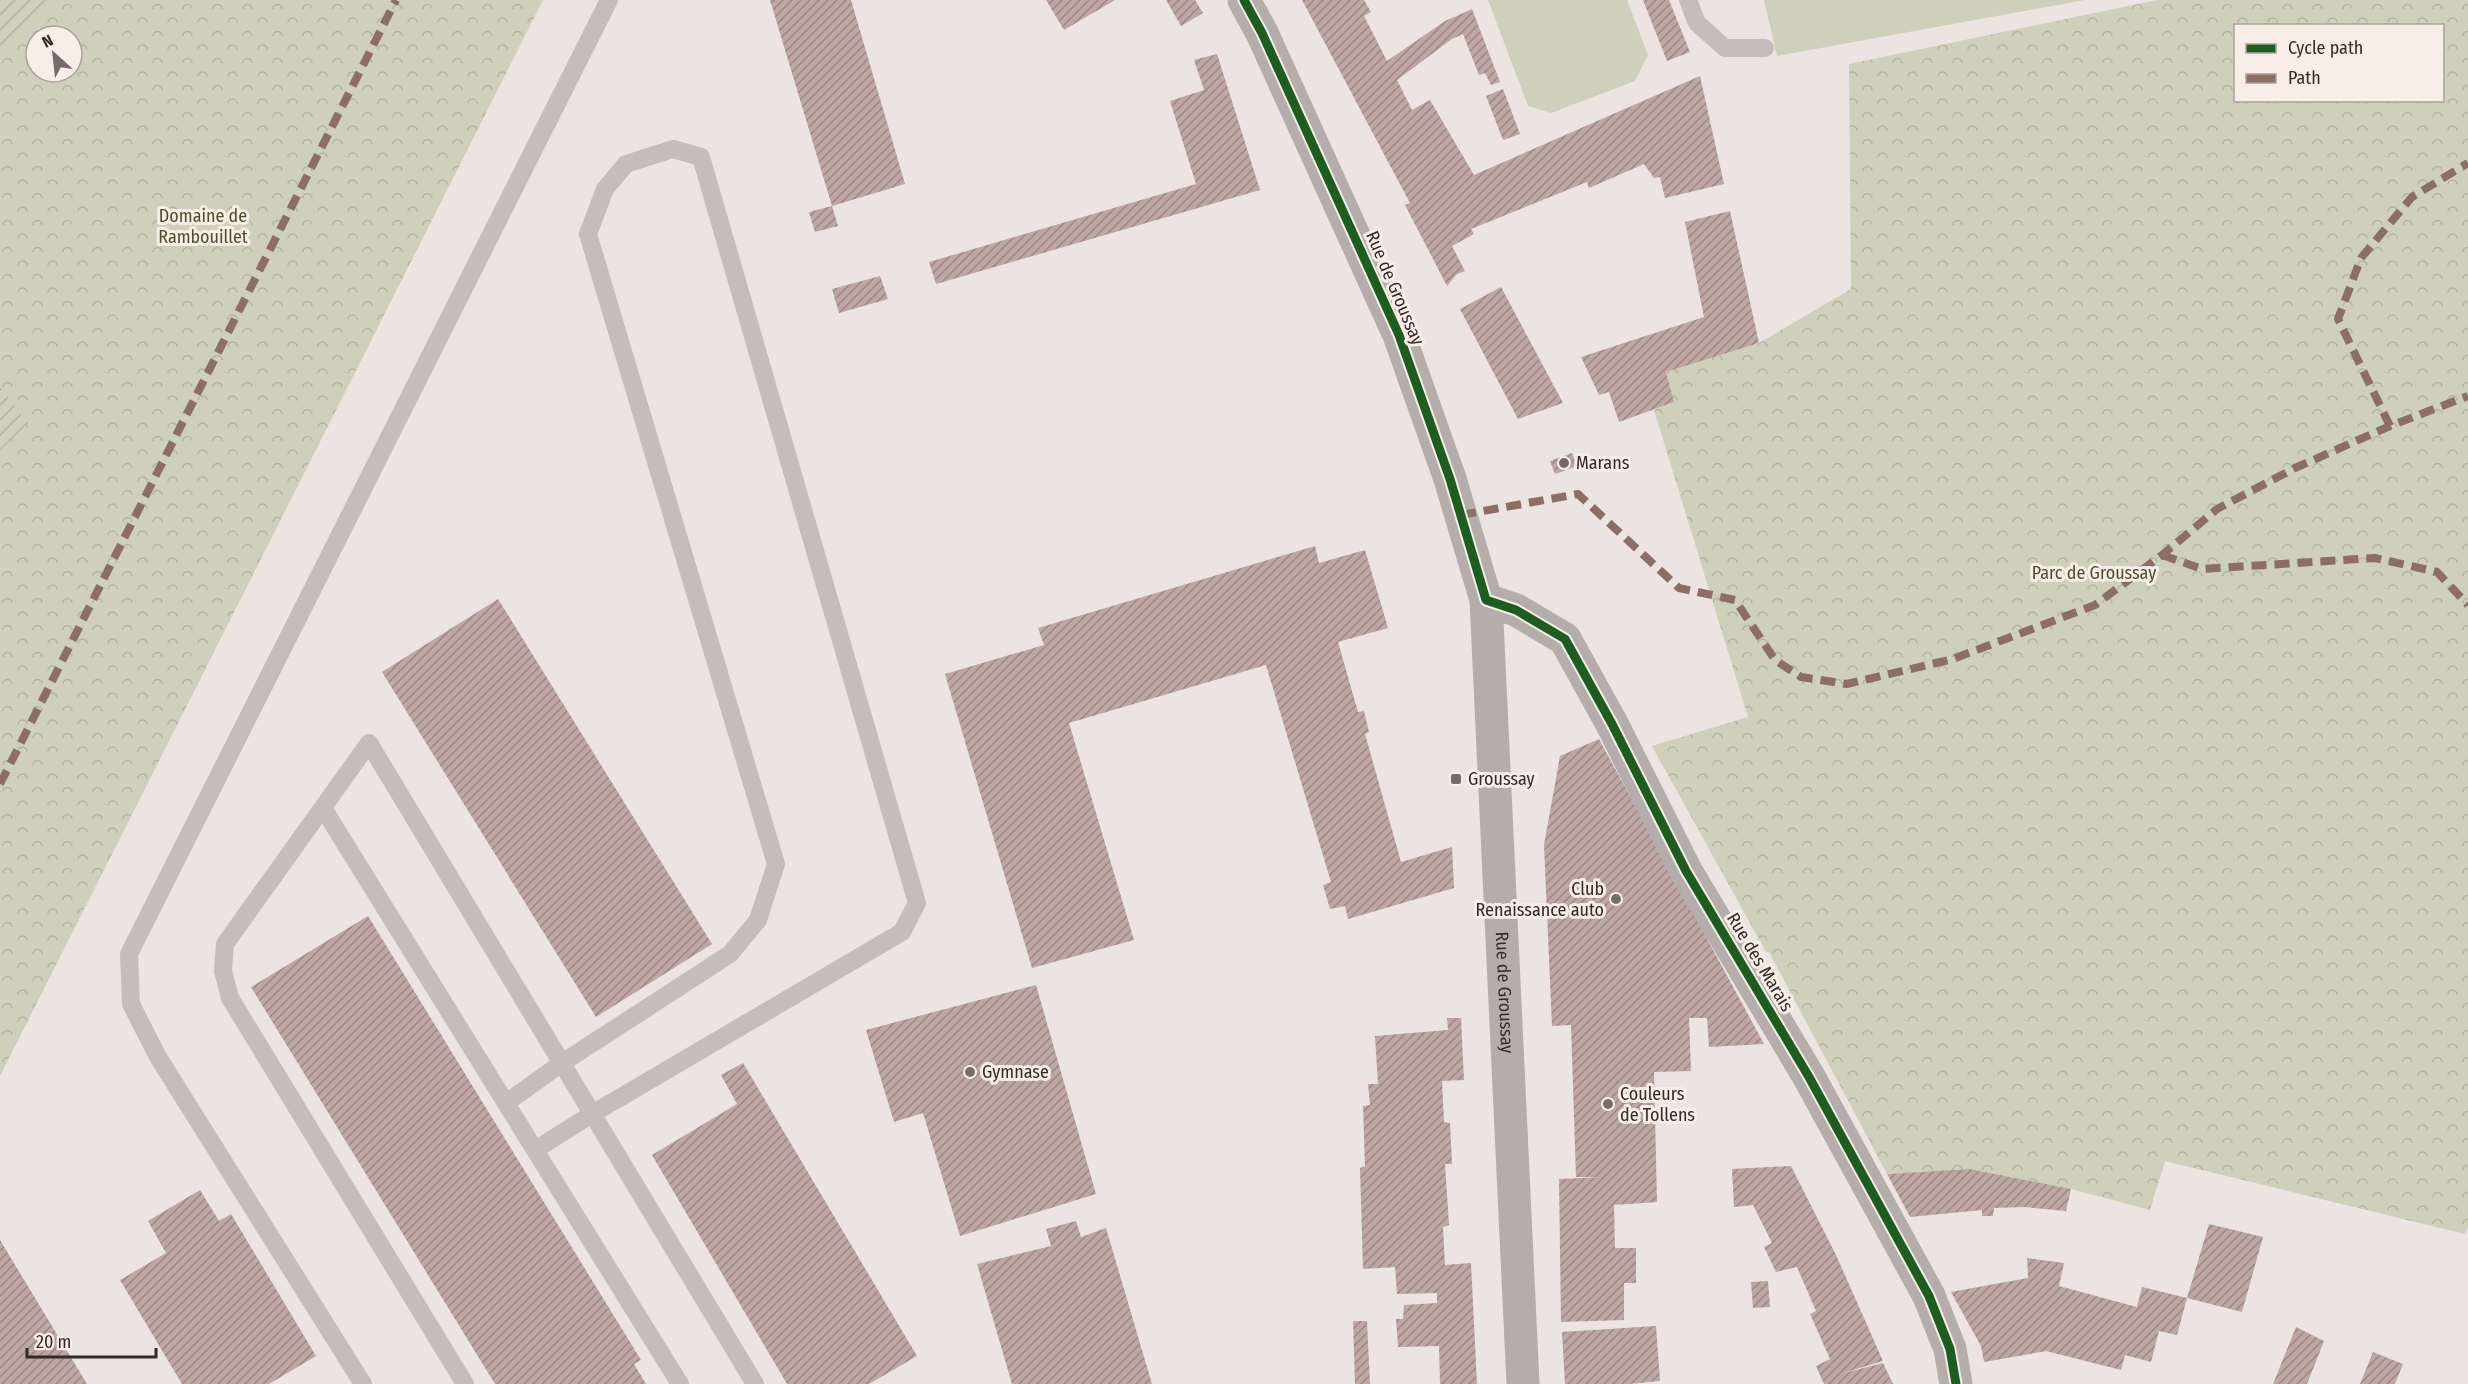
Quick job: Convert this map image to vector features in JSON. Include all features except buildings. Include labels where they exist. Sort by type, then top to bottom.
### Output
[{"type":"main road","name":"Rue de Groussay","points":[[1244,0],[1262,33],[1399,335],[1450,478],[1486,600],[1523,1384]]},
{"type":"main road","name":"Rue des Marais","points":[[1486,600],[1516,610],[1565,639],[1612,724],[1686,871],[1809,1077],[1929,1296],[1950,1349],[1956,1384]]},
{"type":"lane","points":[[363,1384],[158,1057],[131,1004],[129,954],[609,0]]},
{"type":"lane","points":[[1688,0],[1697,23],[1725,48],[1765,48]]},
{"type":"lane","points":[[506,1103],[562,1063],[730,954],[758,920],[776,864],[588,234],[605,189],[626,164],[674,149],[701,157],[917,903],[902,932],[592,1114],[535,1150]]},
{"type":"lane","points":[[465,1384],[230,998],[222,971],[225,944],[369,743],[755,1384]]},
{"type":"lane","points":[[323,808],[680,1384]]},
{"type":"green space","name":"Domaine de Rambouillet","points":[[0,0],[543,0],[0,1076]]},
{"type":"green space","points":[[0,0],[52,0],[24,24],[0,48]]},
{"type":"green space","points":[[1488,0],[1627,0],[1648,55],[1635,81],[1551,113],[1528,106]]},
{"type":"green space","points":[[1764,0],[2085,0],[1777,56]]},
{"type":"green space","name":"Parc de Groussay","points":[[2157,0],[2468,0],[2468,1227],[2465,1234],[2165,1161],[2150,1210],[2071,1189],[1970,1169],[1887,1174],[1769,952],[1766,952],[1652,746],[1748,717],[1654,410],[1674,402],[1666,372],[1759,343],[1851,289],[1849,64]]},
{"type":"green space","points":[[0,387],[28,423],[0,450]]},
{"type":"marked path","points":[[0,784],[396,0]]},
{"type":"marked path","points":[[2390,426],[2338,319],[2361,258],[2412,197],[2468,163]]},
{"type":"marked path","points":[[1461,515],[1578,494],[1679,588],[1735,600],[1775,660],[1801,677],[1847,684],[1953,659],[2095,605],[2162,555],[2217,509],[2295,468],[2390,426],[2468,396]]},
{"type":"marked path","points":[[2162,555],[2202,569],[2375,558],[2437,572],[2468,605]]},
{"type":"cycle path","points":[[1244,0],[1262,33],[1399,335],[1450,479],[1486,600],[1516,610],[1565,639],[1612,724],[1686,871],[1809,1077],[1929,1296],[1950,1349],[1956,1384]]},
{"type":"place","name":"Marans","points":[[1564,463]]},
{"type":"place","name":"Groussay","points":[[1456,779]]},
{"type":"place","name":"Club Renaissance auto","points":[[1616,899]]},
{"type":"place","name":"Gymnase","points":[[970,1072]]},
{"type":"place","name":"Couleurs de Tollens","points":[[1608,1104]]}]
